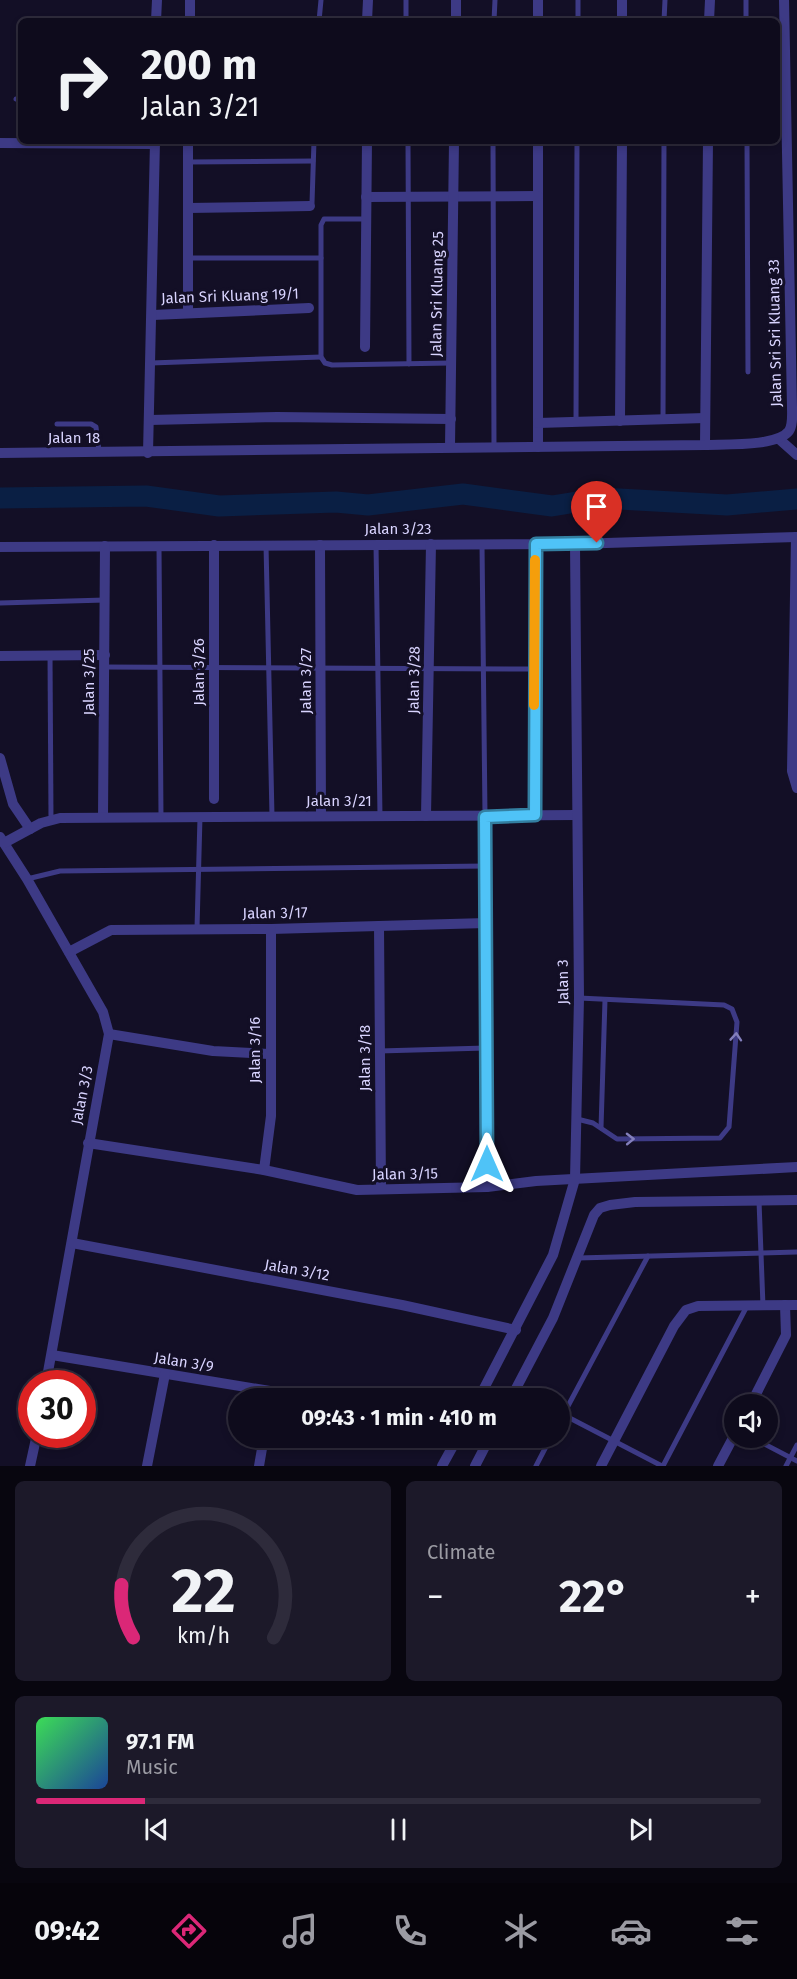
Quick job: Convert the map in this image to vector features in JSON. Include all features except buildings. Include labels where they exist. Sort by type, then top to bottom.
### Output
[{"type":"street","points":[[156,18],[157,0]]},
{"type":"street","points":[[190,0],[190,18]]},
{"type":"street","points":[[368,0],[368,18]]},
{"type":"street","points":[[456,0],[456,18]]},
{"type":"street","points":[[538,0],[538,18]]},
{"type":"street","points":[[622,0],[622,18]]},
{"type":"street","points":[[709,18],[710,0]]},
{"type":"street","name":"Jalan Sri Sri Kluang 33","points":[[779,439],[788,432],[791,425],[792,407],[784,0]]},
{"type":"street","points":[[0,143],[18,143]]},
{"type":"street","points":[[148,453],[152,363],[155,144]]},
{"type":"street","points":[[188,144],[188,313]]},
{"type":"street","points":[[365,347],[367,144]]},
{"type":"street","name":"Jalan Sri Kluang 25","points":[[450,447],[454,144]]},
{"type":"street","points":[[538,144],[538,447]]},
{"type":"street","points":[[620,421],[622,144]]},
{"type":"street","points":[[705,445],[708,144]]},
{"type":"street","points":[[366,197],[538,196]]},
{"type":"street","points":[[188,208],[310,206]]},
{"type":"street","name":"Jalan Sri Kluang 19/1","points":[[153,315],[309,308]]},
{"type":"street","points":[[150,420],[277,417],[451,419]]},
{"type":"street","points":[[538,423],[705,418]]},
{"type":"street","points":[[450,447],[705,445],[766,442],[779,439],[797,455]]},
{"type":"street","name":"Jalan 18","points":[[0,453],[148,453],[450,447]]},
{"type":"street","points":[[797,537],[792,771],[797,788]]},
{"type":"street","name":"Jalan 3/23","points":[[0,546],[575,544],[797,537]]},
{"type":"street","name":"Jalan 3/28","points":[[426,816],[431,544]]},
{"type":"street","points":[[535,815],[536,544]]},
{"type":"street","name":"Jalan 3","points":[[484,1388],[553,1255],[575,1179],[579,998],[575,544]]},
{"type":"street","name":"Jalan 3/26","points":[[214,545],[214,799]]},
{"type":"street","name":"Jalan 3/27","points":[[320,545],[321,816]]},
{"type":"street","name":"Jalan 3/25","points":[[103,817],[105,546]]},
{"type":"street","points":[[0,656],[50,656],[104,661]]},
{"type":"street","points":[[0,758],[13,804],[30,829]]},
{"type":"street","name":"Jalan 3/21","points":[[51,819],[200,816],[576,815]]},
{"type":"street","points":[[485,817],[487,1187]]},
{"type":"street","points":[[2,840],[51,819]]},
{"type":"street","name":"Jalan 3/3","points":[[2,840],[27,879],[103,1012],[109,1034],[49,1370]]},
{"type":"street","name":"Jalan 3/17","points":[[69,952],[111,930],[271,929],[486,923]]},
{"type":"street","name":"Jalan 3/18","points":[[380,926],[381,1189]]},
{"type":"street","name":"Jalan 3/16","points":[[264,1170],[271,1116],[269,1054],[271,929]]},
{"type":"street","points":[[109,1034],[213,1051],[269,1054]]},
{"type":"street","name":"Jalan 3/15","points":[[88,1143],[264,1170],[357,1190],[487,1187],[575,1179],[797,1167]]},
{"type":"street","points":[[516,1388],[553,1318],[594,1215],[600,1208],[636,1202],[797,1200]]},
{"type":"street","name":"Jalan 3/12","points":[[72,1243],[402,1305],[516,1330]]},
{"type":"street","points":[[756,1394],[786,1335],[784,1305]]},
{"type":"street","points":[[601,1466],[680,1317],[686,1310],[699,1306],[797,1305]]},
{"type":"street","name":"Jalan 3/9","points":[[52,1355],[236,1388]]},
{"type":"street","points":[[147,1466],[165,1374]]},
{"type":"street","points":[[30,1466],[34,1448]]},
{"type":"street","points":[[259,1466],[262,1448]]},
{"type":"street","points":[[442,1466],[452,1448]]},
{"type":"street","points":[[475,1466],[484,1448]]},
{"type":"street","points":[[718,1466],[728,1448]]},
{"type":"lane","points":[[319,18],[321,0]]},
{"type":"lane","points":[[406,0],[406,18]]},
{"type":"lane","points":[[494,18],[495,0]]},
{"type":"lane","points":[[578,0],[578,18]]},
{"type":"lane","points":[[664,0],[664,18]]},
{"type":"lane","points":[[746,0],[746,18]]},
{"type":"lane","points":[[310,206],[312,203],[314,144]]},
{"type":"lane","points":[[408,144],[409,364]]},
{"type":"lane","points":[[493,144],[494,447]]},
{"type":"lane","points":[[576,422],[578,144]]},
{"type":"lane","points":[[663,419],[664,144]]},
{"type":"lane","points":[[747,144],[748,372]]},
{"type":"lane","points":[[188,162],[313,161]]},
{"type":"lane","points":[[366,219],[324,219],[321,225],[321,357],[325,363],[332,365],[451,363]]},
{"type":"lane","points":[[188,258],[321,258]]},
{"type":"lane","points":[[152,363],[321,357]]},
{"type":"lane","points":[[57,424],[91,424],[96,427],[99,453]]},
{"type":"lane","points":[[376,544],[380,816]]},
{"type":"lane","points":[[482,544],[485,817]]},
{"type":"lane","points":[[266,545],[272,816]]},
{"type":"lane","points":[[159,546],[161,817]]},
{"type":"lane","points":[[0,603],[105,600]]},
{"type":"lane","points":[[50,656],[51,819]]},
{"type":"lane","points":[[104,661],[159,667],[534,669]]},
{"type":"lane","points":[[197,928],[200,816]]},
{"type":"lane","points":[[27,879],[60,871],[486,866]]},
{"type":"lane","points":[[577,1119],[601,1128],[617,1139],[720,1138],[726,1134],[729,1127],[736,1022],[732,1009],[724,1005],[579,998]]},
{"type":"lane","points":[[601,1128],[605,999]]},
{"type":"lane","points":[[379,1051],[488,1048]]},
{"type":"lane","points":[[759,1201],[763,1306]]},
{"type":"lane","points":[[578,1258],[797,1252]]},
{"type":"lane","points":[[570,1398],[648,1256]]},
{"type":"lane","points":[[570,1419],[663,1466],[747,1306]]},
{"type":"lane","points":[[786,1466],[797,1445]]},
{"type":"lane","points":[[536,1466],[545,1448]]},
{"type":"lane","points":[[772,1448],[797,1461]]},
{"type":"waterway","points":[[0,498],[146,496],[219,506],[336,502],[368,505],[463,494],[552,506],[601,498],[727,505],[797,499]]},
{"type":"slow traffic","points":[[534,705],[535,560]]},
{"type":"route","points":[[487,1164],[485,817],[535,815],[536,544],[597,543]]}]
